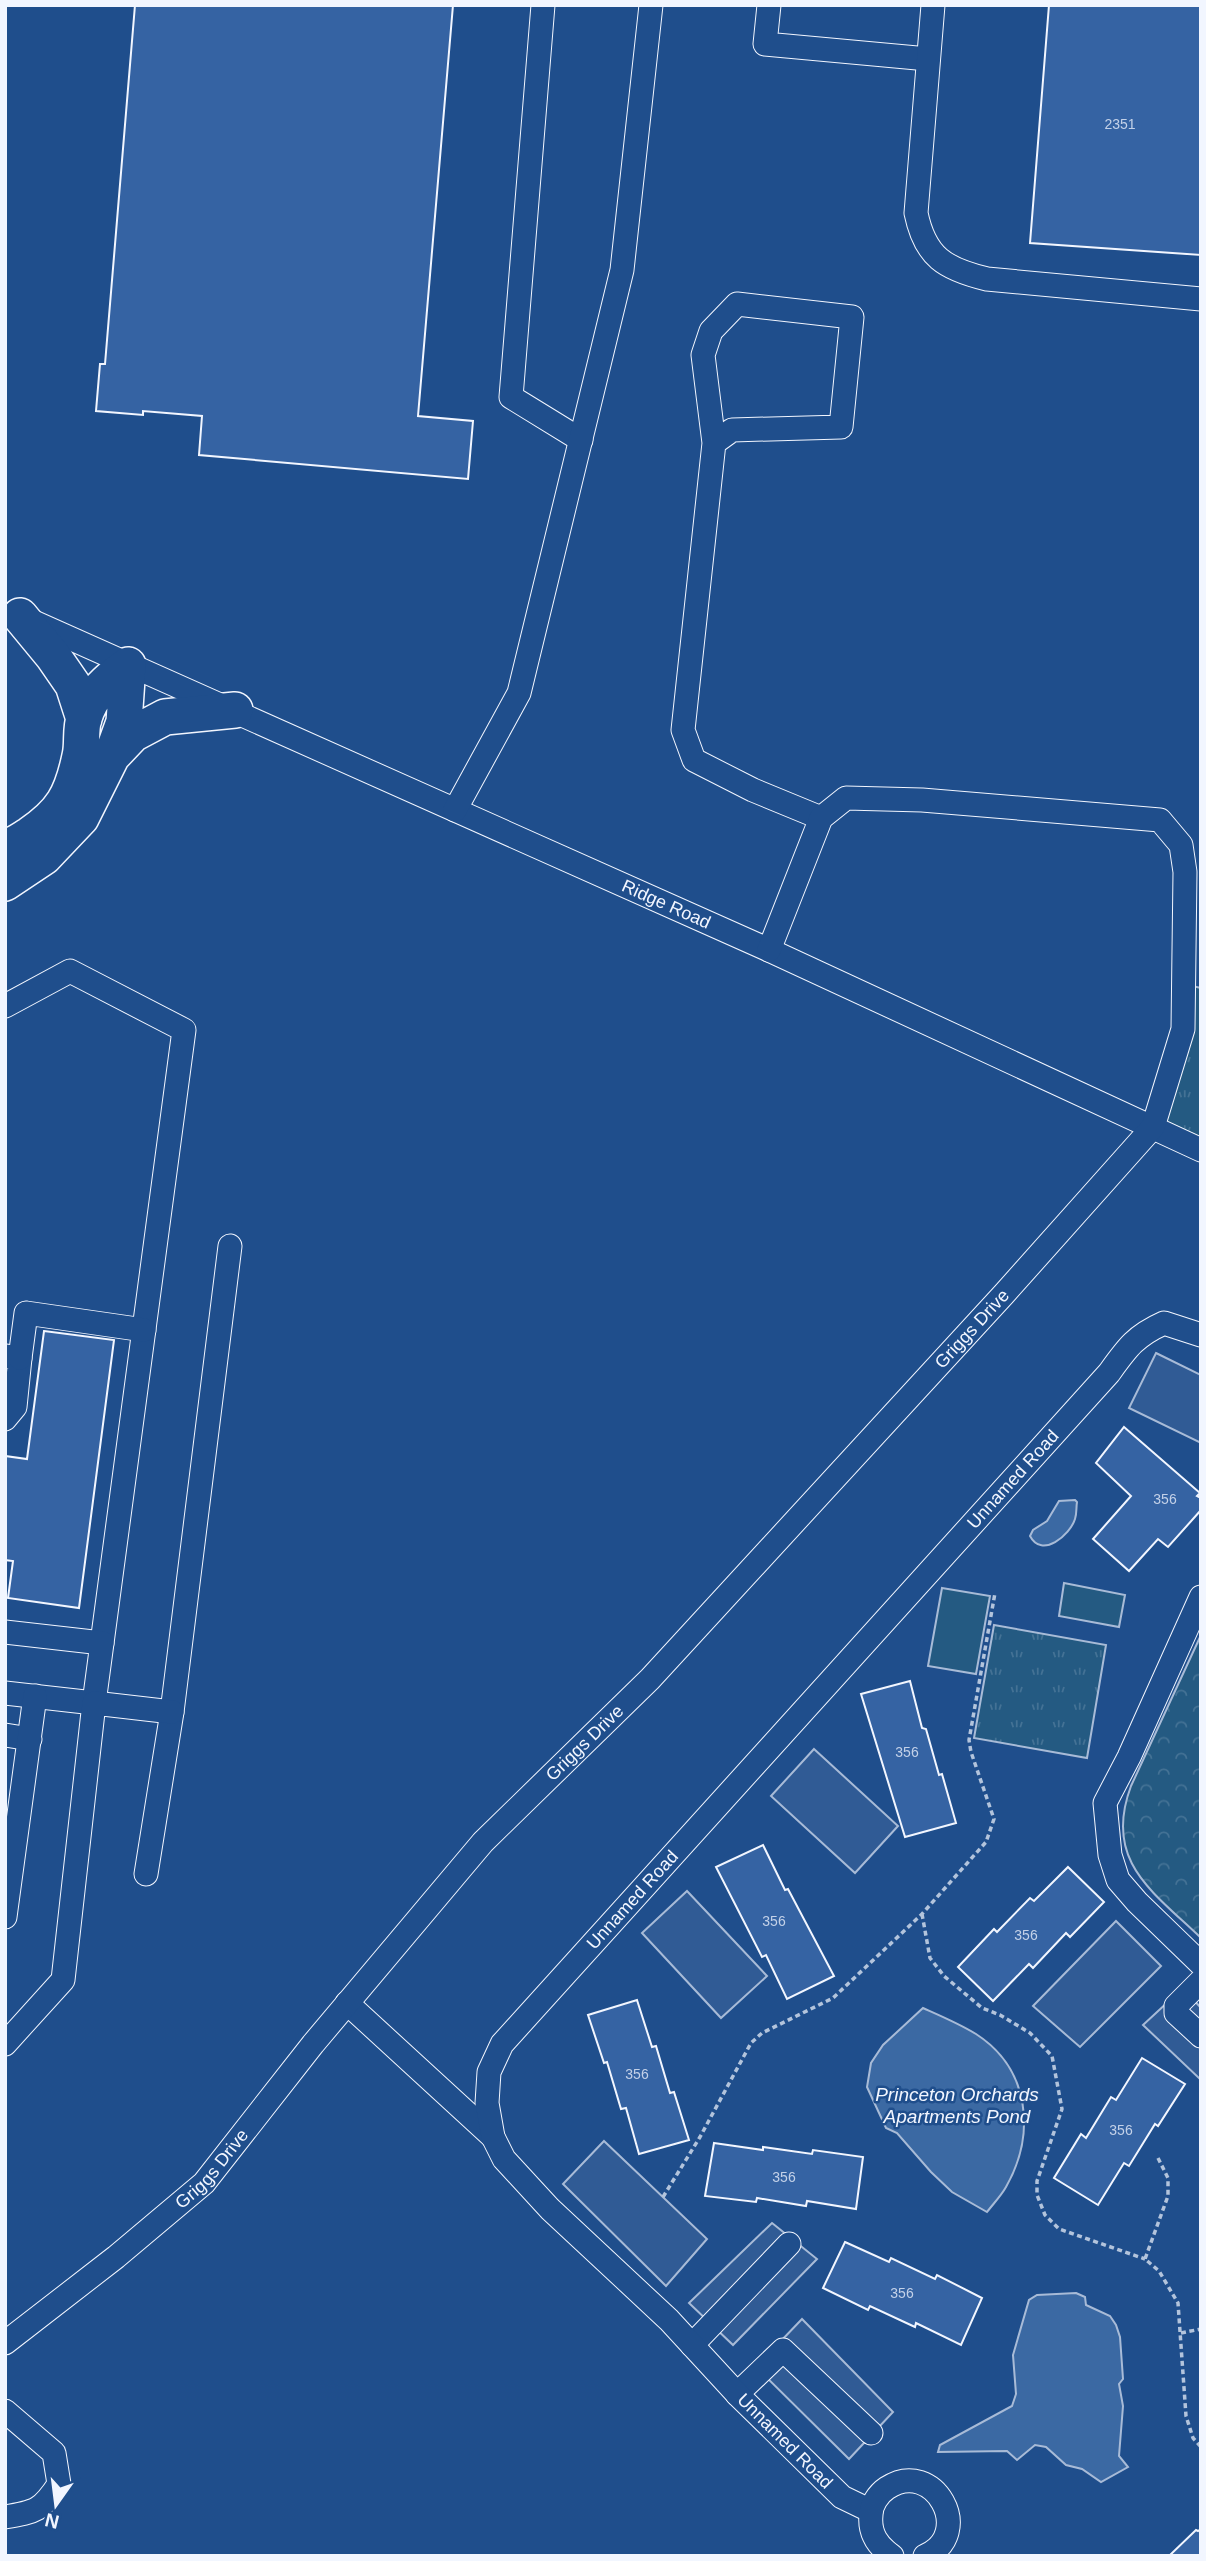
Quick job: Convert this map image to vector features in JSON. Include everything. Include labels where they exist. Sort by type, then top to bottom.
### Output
[{"type":"highway","points":[[13,613],[53,656],[73,685],[83,719]]},
{"type":"highway","points":[[5,847],[14,845],[51,821],[69,796],[80,754],[83,719],[94,695],[106,681],[128,665]]},
{"type":"highway","points":[[5,883],[44,857],[81,818],[111,758],[124,722],[128,665]]},
{"type":"highway","points":[[111,758],[133,734],[165,717],[235,710]]},
{"type":"street","points":[[543,5],[512,397],[581,440]]},
{"type":"street","points":[[455,810],[519,693],[581,440],[622,270],[651,5]]},
{"type":"street","points":[[769,5],[765,44],[928,59]]},
{"type":"street","points":[[933,5],[916,214],[920,234],[939,260],[960,272],[987,279],[1201,299]]},
{"type":"street","points":[[713,443],[732,430],[841,427],[852,317],[737,304],[711,331],[703,355],[713,443],[683,730],[694,760],[753,790],[821,818]]},
{"type":"street","name":"Ridge Road","points":[[13,613],[769,950],[1201,1150]]},
{"type":"street","points":[[769,950],[821,818],[846,798],[922,800],[1160,820],[1181,845],[1192,972],[1183,1029],[1153,1127]]},
{"type":"street","points":[[5,1006],[70,971],[184,1030],[94,1703],[63,1980],[5,2044]]},
{"type":"street","points":[[1183,1029],[1201,1013]]},
{"type":"street","name":"Griggs Drive","points":[[5,2343],[116,2257],[204,2183],[347,2003],[483,1842],[650,1679],[1004,1294],[1153,1127]]},
{"type":"street","points":[[146,1874],[172,1712],[230,1246]]},
{"type":"street","points":[[5,1419],[15,1407],[13,1357],[26,1313],[144,1330]]},
{"type":"street","name":"Unnamed Road","points":[[871,2511],[842,2497],[737,2394],[669,2320],[550,2209],[504,2160],[493,2137],[487,2103],[489,2072],[502,2044],[1108,1373],[1126,1349],[1143,1333],[1164,1323],[1201,1335]]},
{"type":"street","points":[[1201,1597],[1129,1757],[1105,1803],[1110,1856],[1118,1880],[1201,1964]]},
{"type":"street","points":[[5,1632],[102,1643]]},
{"type":"street","points":[[5,1693],[172,1712]]},
{"type":"street","points":[[5,1917],[35,1696]]},
{"type":"street","points":[[5,1735],[30,1739]]},
{"type":"street","points":[[1201,1982],[1176,2006],[1176,2013],[1201,2036]]},
{"type":"street","points":[[347,2003],[493,2137]]},
{"type":"street","points":[[692,2345],[789,2244]]},
{"type":"street","points":[[737,2394],[783,2350],[871,2433]]},
{"type":"street","points":[[5,2411],[54,2453],[59,2484],[46,2504],[24,2514],[5,2517]]},
{"type":"street","points":[[892,2556],[881,2548],[874,2537],[870,2524],[871,2511],[884,2490],[908,2481],[932,2488],[947,2509],[949,2521],[946,2533],[932,2555]]},
{"type":"path","points":[[663,2197],[701,2137],[751,2043],[762,2034],[833,1998],[922,1914],[986,1842],[993,1829],[994,1819],[969,1740],[995,1593]]},
{"type":"path","points":[[922,1914],[930,1958],[944,1976],[982,2008],[1000,2015],[1030,2034],[1052,2056],[1062,2109],[1037,2181],[1037,2195],[1045,2215],[1059,2229],[1145,2259],[1159,2271],[1178,2304],[1186,2416],[1193,2438],[1201,2447]]},
{"type":"path","points":[[1145,2259],[1168,2196],[1168,2178],[1158,2158]]},
{"type":"path","points":[[1181,2333],[1201,2329]]},
{"type":"green space","points":[[1180,983],[1201,988],[1201,1138],[1156,1117]]},
{"type":"green space","points":[[1064,1583],[1125,1595],[1119,1627],[1059,1616]]},
{"type":"green space","points":[[942,1588],[990,1596],[976,1674],[928,1666]]},
{"type":"green space","points":[[994,1625],[1106,1645],[1087,1758],[974,1738]]},
{"type":"green space","points":[[1201,1635],[1201,1938],[1165,1905],[1137,1872],[1128,1855],[1123,1835],[1124,1812],[1131,1786]]},
{"type":"shaded area","points":[[1156,1353],[1201,1375],[1201,1443],[1129,1408]]},
{"type":"shaded area","points":[[814,1749],[898,1826],[855,1873],[771,1796]]},
{"type":"shaded area","points":[[687,1891],[767,1976],[721,2018],[642,1933]]},
{"type":"shaded area","points":[[1116,1921],[1161,1966],[1080,2047],[1033,2006]]},
{"type":"shaded area","points":[[1183,1988],[1201,2008],[1201,2080],[1143,2025]]},
{"type":"shaded area","points":[[604,2141],[707,2239],[666,2286],[563,2184]]},
{"type":"shaded area","points":[[772,2223],[817,2259],[733,2345],[689,2303]]},
{"type":"shaded area","points":[[802,2319],[893,2412],[849,2459],[756,2367]]},
{"type":"water","points":[[1075,1500],[1076,1517],[1068,1532],[1048,1545],[1035,1543],[1030,1536],[1033,1530],[1047,1521],[1059,1501]]},
{"type":"water","name":"Princeton Orchards Apartments Pond","points":[[923,2008],[970,2030],[994,2048],[1008,2065],[1017,2084],[1023,2104],[1022,2146],[1006,2187],[987,2212],[952,2192],[897,2133],[886,2128],[867,2087],[871,2063],[883,2045]]},
{"type":"water","points":[[1076,2293],[1085,2297],[1086,2305],[1110,2316],[1120,2337],[1123,2379],[1119,2384],[1123,2406],[1119,2456],[1128,2467],[1101,2482],[1082,2469],[1066,2465],[1046,2447],[1035,2445],[1017,2460],[1007,2451],[938,2452],[940,2445],[1012,2406],[1016,2394],[1013,2355],[1029,2300],[1037,2295]]},
{"type":"building","points":[[135,5],[453,5],[418,416],[473,421],[468,479],[199,455],[202,416],[143,411],[143,415],[96,411],[100,364],[105,364]]},
{"type":"building","points":[[1049,5],[1201,5],[1201,255],[1030,243]]},
{"type":"building","points":[[44,1331],[114,1340],[79,1608],[8,1598],[13,1561],[5,1560],[5,1456],[27,1459]]},
{"type":"building","points":[[1124,1427],[1200,1493],[1197,1496],[1201,1498],[1201,1510],[1168,1547],[1158,1539],[1129,1571],[1093,1539],[1131,1496],[1096,1463]]},
{"type":"building","points":[[910,1681],[922,1728],[926,1729],[956,1823],[905,1837],[861,1694]]},
{"type":"building","points":[[763,1845],[785,1890],[788,1889],[834,1976],[787,1999],[766,1955],[762,1957],[716,1867]]},
{"type":"building","points":[[1068,1867],[1104,1902],[1070,1937],[1066,1933],[1033,1968],[1029,1964],[993,2001],[958,1967],[994,1929],[997,1932],[1030,1898],[1034,1901]]},
{"type":"building","points":[[637,2000],[652,2047],[656,2046],[670,2093],[674,2092],[689,2140],[639,2154],[626,2108],[621,2109],[607,2062],[604,2063],[588,2015]]},
{"type":"building","points":[[1142,2058],[1185,2084],[1158,2126],[1155,2124],[1129,2166],[1124,2163],[1098,2205],[1054,2178],[1081,2134],[1086,2138],[1111,2097],[1116,2100]]},
{"type":"building","points":[[714,2143],[763,2150],[763,2147],[812,2154],[813,2150],[863,2157],[856,2209],[807,2201],[806,2206],[757,2198],[756,2202],[705,2196]]},
{"type":"building","points":[[845,2242],[889,2262],[891,2258],[935,2279],[937,2275],[982,2298],[961,2345],[916,2323],[915,2327],[870,2306],[868,2310],[823,2288]]},
{"type":"building","points":[[1201,2529],[1201,2556],[1169,2556],[1196,2530]]}]
